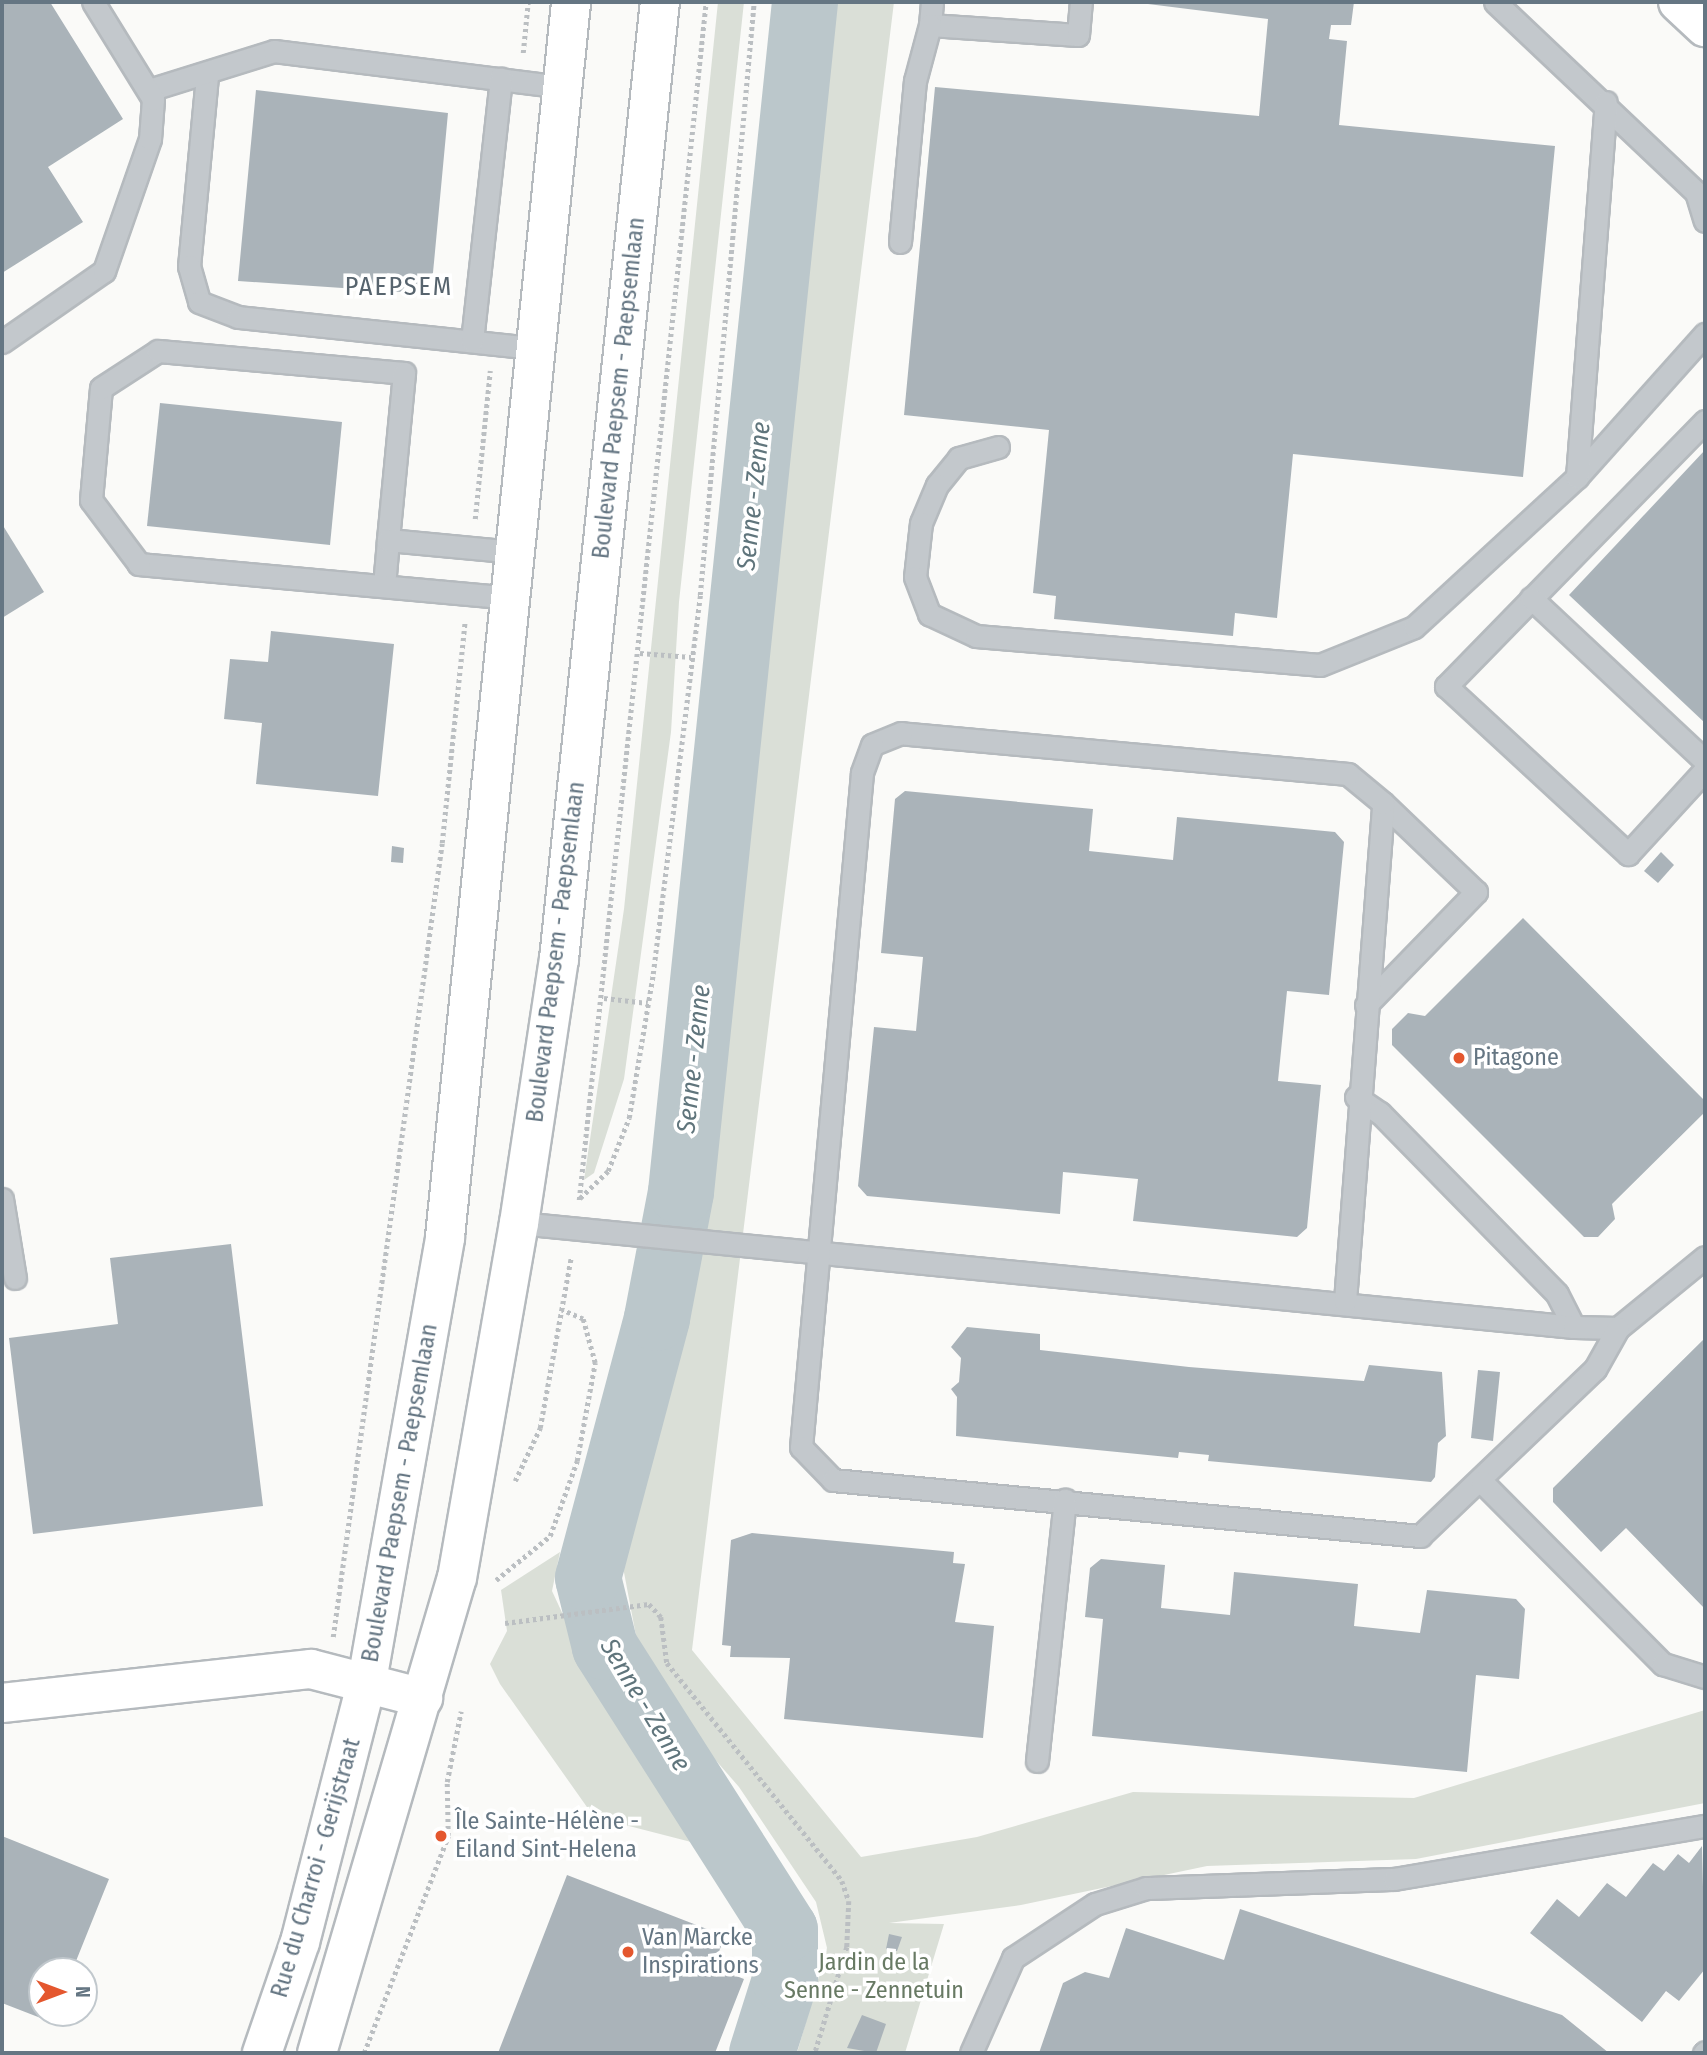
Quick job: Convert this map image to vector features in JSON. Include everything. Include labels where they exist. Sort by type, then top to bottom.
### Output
[{"type":"main road","name":"Boulevard Paepsem - Paepsemlaan","points":[[570,2],[512,598],[445,1237],[367,1681],[423,1698],[457,1578],[519,1223],[559,959],[660,2]]},
{"type":"main road","points":[[1678,2],[1705,27]]},
{"type":"main road","points":[[2,1703],[257,1672],[311,1669],[367,1681]]},
{"type":"main road","name":"Rue du Charroi - Gerijstraat","points":[[262,2053],[303,1929],[367,1681]]},
{"type":"main road","points":[[317,2053],[423,1698]]},
{"type":"lane","points":[[2,342],[104,271],[150,139],[149,90],[93,2]]},
{"type":"lane","points":[[900,242],[915,81],[930,25],[932,2]]},
{"type":"lane","points":[[930,25],[1078,36],[1081,2]]},
{"type":"lane","points":[[1495,2],[1606,102],[1696,192],[1705,221]]},
{"type":"lane","points":[[149,90],[206,76],[251,53],[274,51],[562,87]]},
{"type":"lane","points":[[206,76],[189,266],[199,302],[238,317],[536,348]]},
{"type":"lane","points":[[483,342],[510,80]]},
{"type":"lane","points":[[1577,477],[1606,102]]},
{"type":"lane","points":[[998,447],[959,458],[937,485],[921,523],[915,577],[929,614],[976,636],[1320,665],[1355,656],[1414,627],[1577,477],[1705,334]]},
{"type":"lane","points":[[384,586],[404,373],[158,351],[101,388],[91,500],[139,564],[512,598]]},
{"type":"lane","points":[[1705,421],[1446,686],[1628,854],[1705,770]]},
{"type":"lane","points":[[388,540],[516,552]]},
{"type":"lane","points":[[1531,598],[1705,761]]},
{"type":"lane","points":[[1366,1005],[1476,892],[1383,803],[1348,774],[901,733],[872,746],[862,773],[801,1447],[833,1480],[1065,1499],[1420,1536],[1482,1482],[1595,1369],[1618,1328],[1705,1257]]},
{"type":"lane","points":[[1345,1301],[1356,1097],[1383,803]]},
{"type":"lane","points":[[1356,1097],[1380,1113],[1557,1294],[1574,1327]]},
{"type":"lane","points":[[2,1199],[15,1278]]},
{"type":"lane","points":[[519,1223],[785,1252],[1345,1301],[1574,1327],[1618,1328]]},
{"type":"lane","points":[[1482,1482],[1663,1664],[1705,1677]]},
{"type":"lane","points":[[1037,1761],[1065,1499]]},
{"type":"lane","points":[[971,2053],[1013,1958],[1095,1904],[1146,1888],[1394,1879],[1705,1826]]},
{"type":"path","points":[[510,80],[528,2]]},
{"type":"path","points":[[580,1198],[608,1171],[629,1118],[649,1003],[691,657],[754,2]]},
{"type":"path","points":[[472,548],[483,342]]},
{"type":"path","points":[[340,1593],[442,843],[468,594]]},
{"type":"path","points":[[640,653],[691,657]]},
{"type":"path","points":[[604,998],[649,1003]]},
{"type":"path","points":[[485,1583],[524,1563],[550,1536],[565,1506],[596,1363],[583,1318],[562,1310]]},
{"type":"path","points":[[505,1623],[649,1604],[661,1617],[667,1663],[842,1881],[849,1900],[847,1947],[815,2053]]},
{"type":"green space","points":[[718,2],[744,2],[679,602],[671,732],[624,1079],[594,1173],[584,1180],[624,909]]},
{"type":"green space","name":"Jardin de la Senne - Zennetuin","points":[[828,2],[894,2],[692,1650],[861,1857],[977,1837],[1133,1792],[1414,1798],[1705,1710],[1705,1803],[1416,1859],[1207,1866],[1021,1905],[889,1923],[944,1924],[905,2053],[797,2053],[827,1948],[816,1902],[739,1787],[644,1678],[619,1546],[673,1376]]},
{"type":"green space","points":[[560,1552],[552,1591],[578,1647],[775,1935],[760,1944],[695,1843],[594,1817],[500,1684],[490,1664],[507,1631],[501,1590]]},
{"type":"building","points":[[2,2],[50,2],[123,119],[48,167],[83,222],[2,273]]},
{"type":"building","points":[[1132,2],[1354,2],[1351,25],[1331,25],[1329,39],[1347,41],[1339,125],[1555,146],[1523,477],[1293,454],[1277,618],[1235,613],[1233,636],[1054,619],[1056,596],[1033,593],[1049,430],[904,415],[935,87],[1259,116],[1268,19]]},
{"type":"building","points":[[256,90],[448,113],[431,294],[238,281]]},
{"type":"building","points":[[160,403],[342,422],[330,545],[147,526]]},
{"type":"building","points":[[1705,450],[1705,723],[1569,595]]},
{"type":"building","points":[[2,524],[44,592],[2,618]]},
{"type":"building","points":[[271,631],[394,644],[378,796],[256,784],[262,723],[224,719],[230,659],[268,662]]},
{"type":"building","points":[[905,791],[1093,809],[1089,851],[1173,860],[1177,817],[1335,832],[1344,842],[1329,995],[1287,991],[1278,1081],[1321,1085],[1307,1228],[1297,1237],[1133,1221],[1138,1179],[1063,1172],[1060,1214],[867,1196],[858,1186],[874,1027],[916,1031],[923,957],[881,953],[895,799]]},
{"type":"building","points":[[392,846],[404,848],[403,863],[391,862]]},
{"type":"building","points":[[1661,852],[1674,865],[1658,883],[1644,871]]},
{"type":"building","points":[[1523,918],[1705,1101],[1705,1112],[1612,1204],[1615,1219],[1598,1237],[1584,1237],[1392,1045],[1392,1029],[1408,1013],[1425,1016]]},
{"type":"building","points":[[231,1244],[263,1506],[33,1534],[9,1338],[118,1324],[110,1258]]},
{"type":"building","points":[[967,1327],[1040,1334],[1040,1350],[1189,1367],[1364,1381],[1369,1365],[1442,1372],[1446,1436],[1438,1443],[1435,1477],[1431,1482],[1208,1461],[1209,1455],[1179,1452],[1178,1458],[956,1436],[957,1397],[951,1389],[959,1382],[961,1358],[951,1347]]},
{"type":"building","points":[[1705,1338],[1705,1609],[1626,1528],[1601,1552],[1553,1502],[1553,1488]]},
{"type":"building","points":[[1478,1370],[1500,1372],[1493,1441],[1471,1438]]},
{"type":"building","points":[[752,1533],[954,1552],[953,1563],[965,1564],[955,1622],[994,1626],[983,1738],[784,1719],[790,1658],[730,1657],[731,1646],[722,1645],[731,1540]]},
{"type":"building","points":[[1101,1559],[1165,1565],[1161,1608],[1230,1615],[1234,1572],[1358,1584],[1354,1626],[1420,1633],[1427,1590],[1516,1599],[1525,1609],[1519,1679],[1476,1675],[1467,1772],[1092,1736],[1103,1619],[1085,1617],[1090,1568]]},
{"type":"building","points":[[2,1836],[109,1879],[78,1957],[28,1957],[28,2013],[2,2003]]},
{"type":"building","points":[[1702,1846],[1705,1969],[1679,2001],[1666,1991],[1642,2022],[1530,1933],[1557,1899],[1579,1917],[1607,1883],[1626,1897],[1653,1863],[1664,1871],[1678,1854],[1689,1863]]},
{"type":"building","name":"Van Marcke Inspirations","points":[[567,1875],[725,1936],[713,1967],[744,1979],[715,2053],[498,2053]]},
{"type":"building","points":[[1240,1909],[1562,2015],[1609,2053],[1039,2053],[1063,1983],[1085,1972],[1109,1978],[1126,1928],[1224,1960]]},
{"type":"building","points":[[889,1934],[902,1937],[897,1951],[886,1949]]},
{"type":"building","points":[[862,2015],[886,2024],[876,2053],[847,2048]]},
{"type":"waterway","name":"Senne - Zenne","points":[[762,2053],[785,1980],[785,1930],[605,1647],[588,1578],[657,1318],[681,1192],[805,2]]},
{"type":"place","name":"Pitagone","points":[[1459,1058]]},
{"type":"place","name":"Île Sainte-Hélène - Eiland Sint-Helena","points":[[441,1836]]},
{"type":"place","name":"Van Marcke Inspirations","points":[[628,1952]]},
{"type":"district","name":"PAEPSEM","points":[[399,287]]}]
